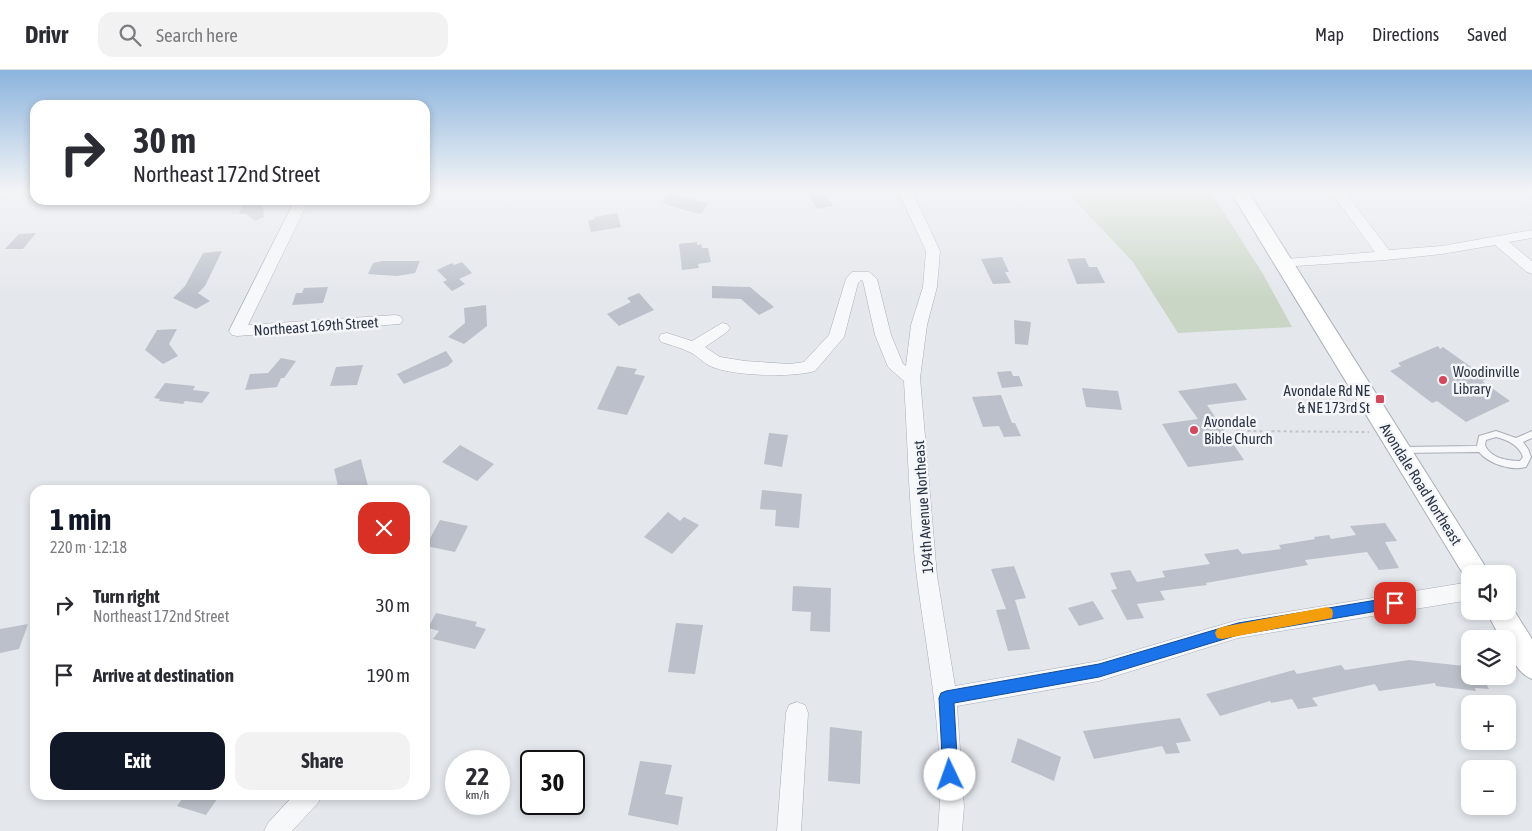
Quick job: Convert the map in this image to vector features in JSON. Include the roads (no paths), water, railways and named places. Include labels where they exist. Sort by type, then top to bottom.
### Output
[{"type":"main road","name":"Avondale Road Northeast","points":[[1262,227],[1471,565]]},
{"type":"main road","points":[[1505,620],[1532,665]]},
{"type":"street","name":"Northeast 169th Street","points":[[289,227],[237,331],[395,320]]},
{"type":"street","name":"194th Avenue Northeast","points":[[922,227],[933,251],[930,287],[919,325],[912,378],[928,576],[946,698],[952,807],[950,831]]},
{"type":"street","points":[[1364,227],[1386,256]]},
{"type":"street","points":[[1286,264],[1386,256],[1499,241],[1532,234]]},
{"type":"street","points":[[1499,241],[1532,269]]},
{"type":"street","points":[[667,338],[694,347],[716,362],[745,367],[790,370],[809,367],[836,337],[851,282],[857,275],[864,275],[870,279],[874,290],[883,334],[896,368],[912,378]]},
{"type":"street","points":[[694,347],[722,328]]},
{"type":"street","points":[[946,698],[1099,671],[1238,629],[1461,592]]},
{"type":"street","points":[[789,831],[797,713]]},
{"type":"street","points":[[276,831],[305,800]]},
{"type":"lane","points":[[1496,434],[1517,441],[1528,457],[1522,466],[1504,464],[1487,455],[1482,449],[1480,442],[1486,435],[1496,434]]},
{"type":"lane","points":[[1517,441],[1532,434]]},
{"type":"lane","points":[[1400,450],[1482,449]]},
{"type":"place","name":"Woodinville Library","points":[[1443,380]]},
{"type":"place","name":"Avondale Rd NE & NE 173rd St","points":[[1380,399]]},
{"type":"place","name":"Avondale Bible Church","points":[[1194,430]]}]
